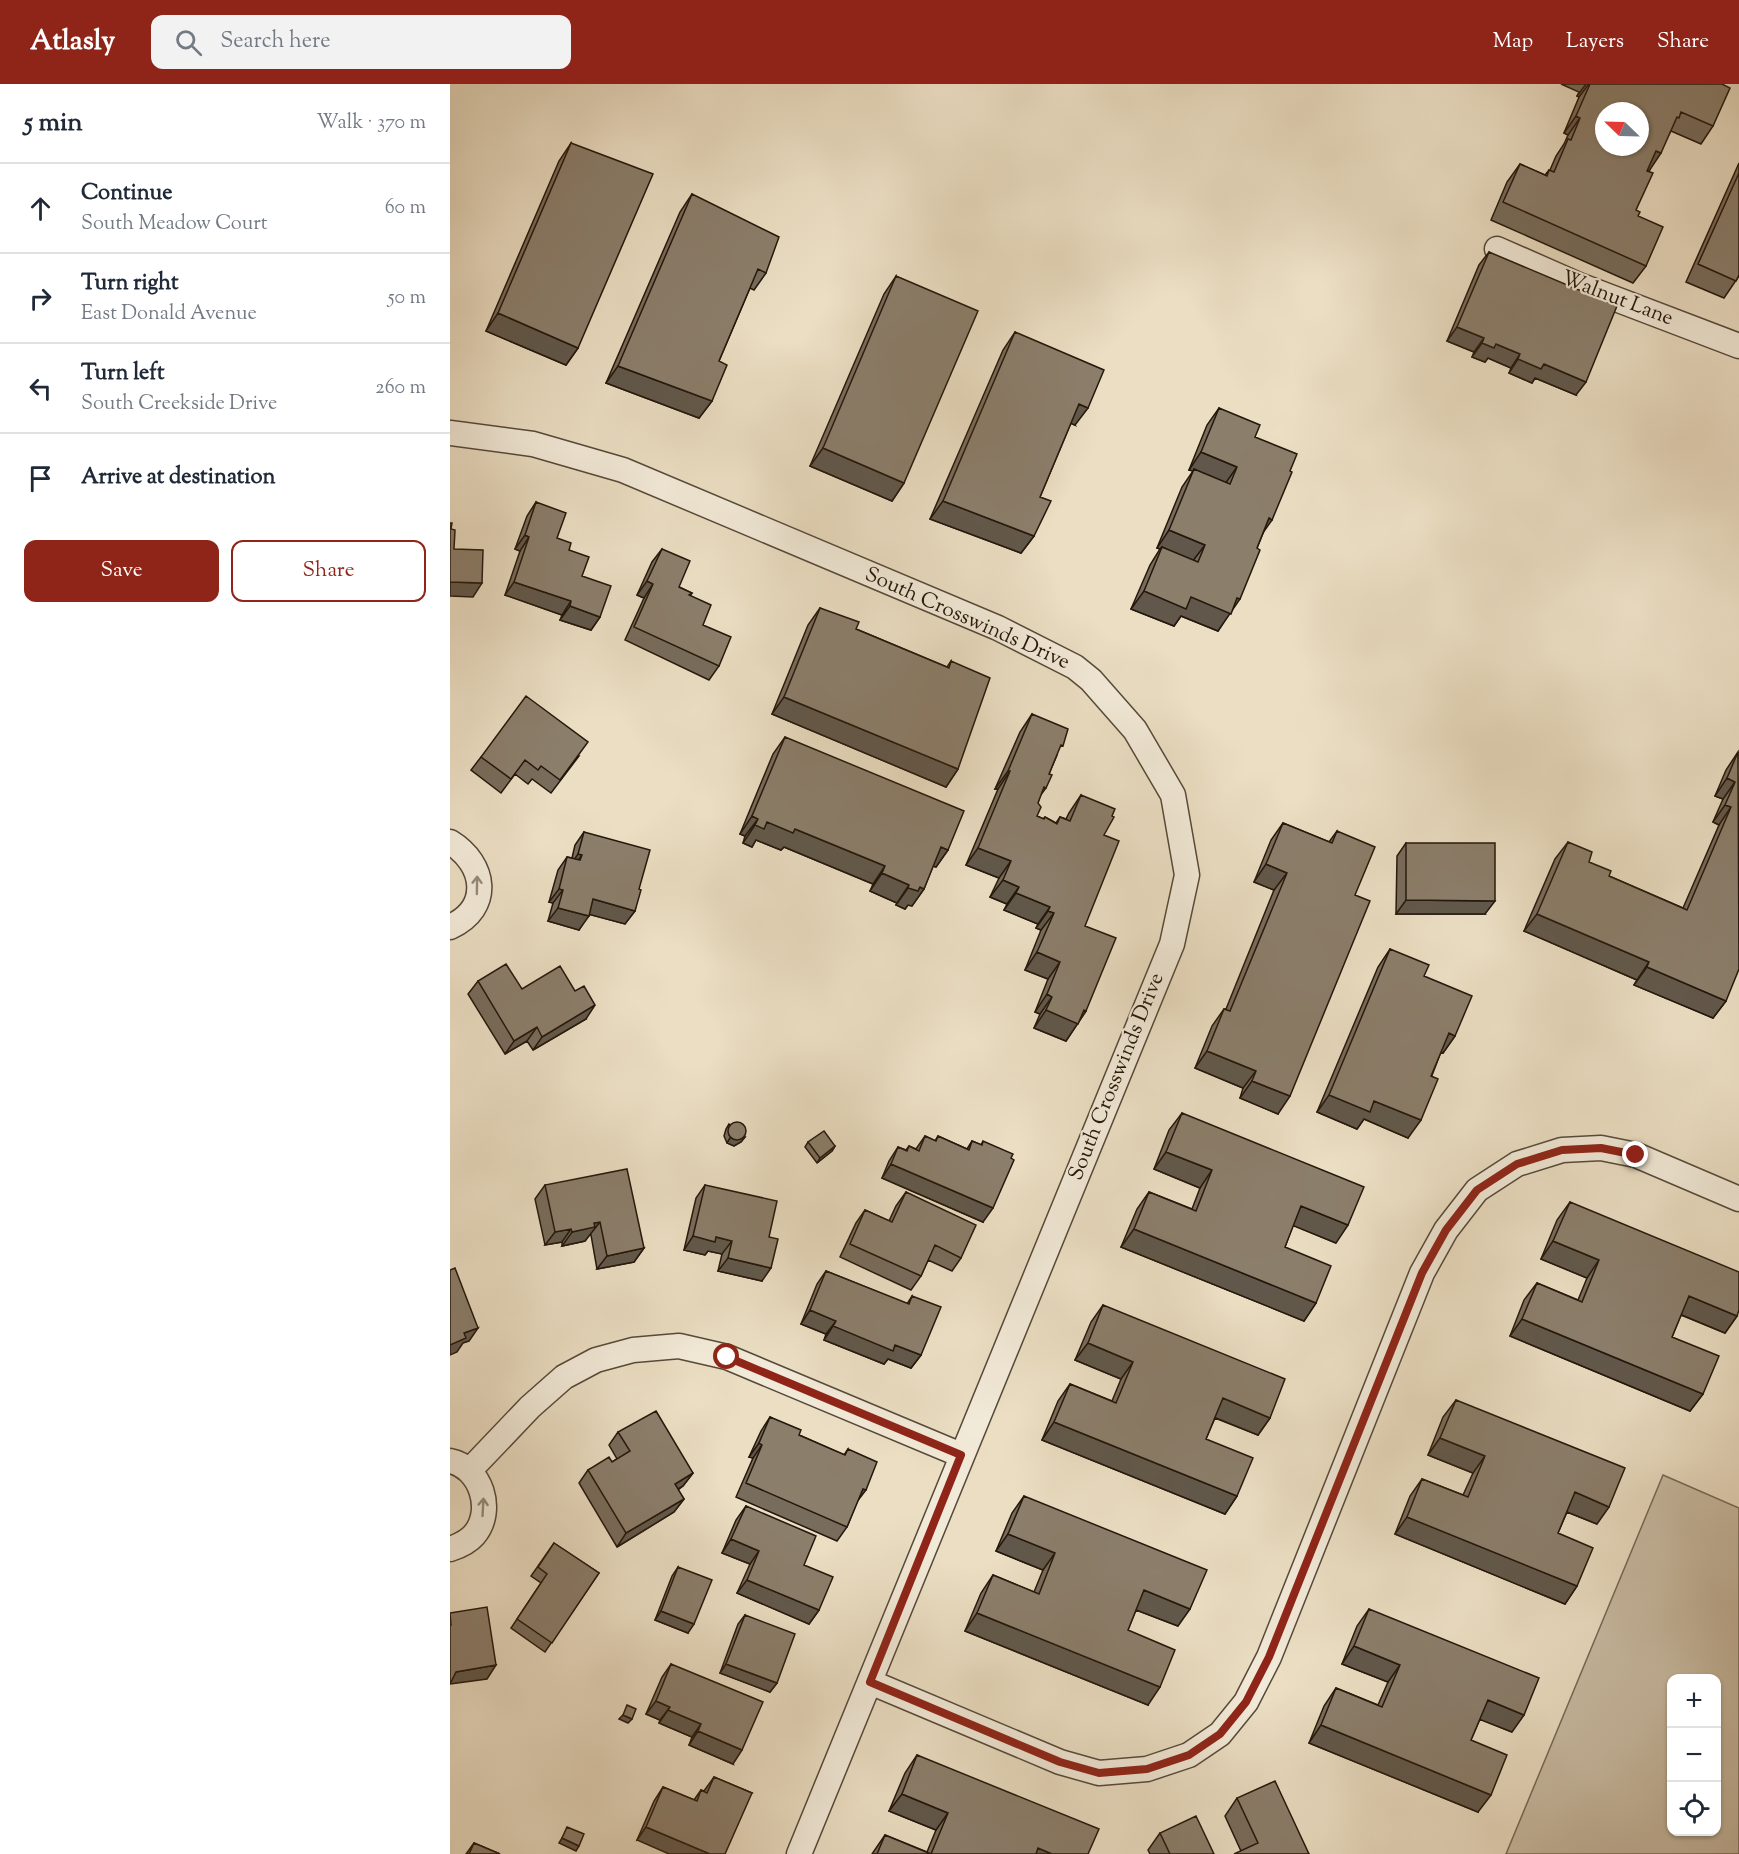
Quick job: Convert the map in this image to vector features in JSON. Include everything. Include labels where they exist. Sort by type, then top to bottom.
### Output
[{"type":"street","name":"Walnut Lane","points":[[1497,249],[1579,285],[1739,346]]},
{"type":"street","name":"South Crosswinds Drive","points":[[450,433],[533,444],[623,470],[1027,642],[1075,667],[1091,680],[1135,730],[1173,795],[1187,874],[1172,944],[799,1854]]},
{"type":"street","points":[[450,842],[464,851],[476,867],[480,885],[475,906],[461,922],[450,927]]},
{"type":"street","points":[[870,1682],[1060,1762],[1099,1773],[1147,1769],[1189,1755],[1220,1734],[1246,1702],[1260,1675],[1422,1273],[1446,1230],[1477,1190],[1517,1164],[1562,1150],[1601,1148],[1636,1155],[1739,1198]]},
{"type":"street","points":[[450,1549],[462,1546],[474,1535],[484,1512],[483,1494],[476,1479],[459,1466],[564,1377],[596,1360],[633,1350],[679,1346],[727,1357],[961,1455]]},
{"type":"shaded area","points":[[1663,1475],[1739,1508],[1739,1854],[1506,1854]]},
{"type":"building","points":[[1590,84],[1722,84],[1730,88],[1713,126],[1681,112],[1661,153],[1656,151],[1647,171],[1653,173],[1636,210],[1640,212],[1638,216],[1663,227],[1646,266],[1503,202],[1520,164],[1547,176],[1549,170],[1554,172],[1580,118],[1576,116]]},
{"type":"building","points":[[571,143],[653,174],[578,348],[498,313]]},
{"type":"building","points":[[1739,173],[1739,275],[1736,281],[1698,264]]},
{"type":"building","points":[[692,194],[779,237],[766,273],[758,269],[719,361],[727,365],[712,401],[618,366]]},
{"type":"building","points":[[1489,252],[1617,306],[1586,382],[1544,364],[1541,369],[1518,359],[1520,354],[1496,344],[1494,348],[1482,343],[1484,338],[1457,327]]},
{"type":"building","points":[[896,276],[978,311],[904,483],[823,448]]},
{"type":"building","points":[[1015,332],[1104,370],[1088,408],[1079,404],[1040,497],[1051,501],[1034,536],[943,501]]},
{"type":"building","points":[[1219,408],[1260,425],[1255,437],[1297,454],[1272,520],[1269,518],[1257,548],[1260,550],[1240,599],[1237,598],[1231,614],[1191,597],[1186,609],[1144,591],[1162,547],[1198,562],[1205,545],[1169,530],[1194,469],[1230,484],[1237,467],[1201,452]]},
{"type":"building","points":[[536,502],[566,513],[557,538],[571,543],[569,550],[589,557],[582,576],[611,586],[600,617],[570,606],[571,601],[514,582],[529,537],[525,535]]},
{"type":"building","points":[[450,523],[452,523],[451,529],[455,530],[454,549],[483,550],[482,583],[450,582]]},
{"type":"building","points":[[662,549],[690,561],[679,587],[692,593],[689,595],[711,605],[703,625],[731,637],[719,666],[634,627],[653,584],[647,581]]},
{"type":"building","points":[[820,608],[859,622],[856,629],[949,668],[951,661],[990,678],[958,769],[784,697]]},
{"type":"building","points":[[526,696],[588,742],[560,780],[541,766],[538,770],[525,760],[511,779],[481,757]]},
{"type":"building","points":[[1032,714],[1068,729],[1063,746],[1061,745],[1049,774],[1052,775],[1038,803],[1041,807],[1037,816],[1044,819],[1045,817],[1057,824],[1060,817],[1070,821],[1081,795],[1115,809],[1112,816],[1114,817],[1104,835],[1119,841],[1085,926],[1116,938],[1086,1011],[1084,1010],[1078,1024],[1046,1010],[1052,997],[1047,994],[1060,962],[1037,952],[1054,913],[1048,911],[1050,907],[1016,893],[1019,887],[1003,880],[1011,861],[978,848]]},
{"type":"building","points":[[785,737],[964,811],[948,850],[941,847],[924,889],[920,887],[918,891],[908,888],[909,885],[882,873],[885,866],[795,829],[793,833],[767,822],[764,829],[755,825],[758,819],[752,816]]},
{"type":"building","points":[[1738,752],[1739,969],[1726,1001],[1647,967],[1649,962],[1537,914],[1568,842],[1592,852],[1589,862],[1611,871],[1609,876],[1687,910],[1731,807],[1725,805],[1735,782],[1727,778]]},
{"type":"building","points":[[1283,823],[1332,843],[1337,831],[1375,847],[1355,895],[1370,901],[1290,1096],[1252,1081],[1256,1071],[1207,1051],[1224,1009],[1230,1011],[1287,873],[1266,864]]},
{"type":"building","points":[[584,832],[650,850],[635,911],[593,899],[589,916],[558,908],[563,890],[559,889],[567,857],[580,860],[582,855],[578,854]]},
{"type":"building","points":[[1406,843],[1495,843],[1495,901],[1406,900]]},
{"type":"building","points":[[1390,949],[1429,965],[1424,976],[1472,996],[1455,1036],[1449,1033],[1431,1076],[1438,1079],[1421,1120],[1374,1101],[1370,1112],[1329,1095]]},
{"type":"building","points":[[506,964],[522,989],[560,966],[575,991],[584,986],[595,1005],[542,1037],[537,1027],[514,1041],[478,981]]},
{"type":"building","points":[[1182,1113],[1364,1187],[1348,1225],[1301,1206],[1285,1247],[1331,1266],[1316,1303],[1134,1229],[1149,1192],[1196,1211],[1212,1170],[1166,1152]]},
{"type":"building","points":[[733,1122],[741,1122],[746,1127],[744,1138],[733,1140],[728,1135],[728,1127]]},
{"type":"building","points":[[824,1131],[835,1146],[820,1158],[808,1142]]},
{"type":"building","points":[[925,1136],[936,1141],[938,1136],[969,1150],[972,1141],[982,1145],[983,1141],[1013,1154],[1011,1158],[1014,1160],[993,1208],[891,1164],[898,1147],[907,1151],[909,1146],[919,1151]]},
{"type":"building","points":[[627,1169],[644,1248],[607,1256],[600,1222],[594,1223],[595,1227],[572,1232],[571,1229],[555,1232],[545,1185]]},
{"type":"building","points":[[705,1185],[777,1201],[769,1237],[778,1239],[771,1268],[728,1258],[732,1241],[716,1237],[715,1242],[693,1236]]},
{"type":"building","points":[[906,1192],[976,1225],[961,1258],[935,1245],[921,1276],[850,1244],[865,1210],[892,1222]]},
{"type":"building","points":[[1570,1202],[1739,1272],[1737,1316],[1689,1296],[1672,1337],[1719,1356],[1703,1394],[1522,1319],[1537,1283],[1582,1302],[1599,1260],[1553,1241]]},
{"type":"building","points":[[455,1268],[478,1328],[464,1333],[466,1338],[450,1345],[450,1270]]},
{"type":"building","points":[[826,1271],[909,1304],[912,1296],[941,1307],[921,1355],[895,1345],[893,1351],[833,1326],[836,1321],[810,1310]]},
{"type":"building","points":[[1103,1305],[1285,1379],[1270,1418],[1223,1398],[1206,1439],[1253,1458],[1237,1496],[1054,1422],[1070,1384],[1116,1403],[1133,1362],[1088,1343]]},
{"type":"building","points":[[1456,1400],[1625,1468],[1609,1507],[1575,1492],[1558,1533],[1593,1548],[1577,1586],[1407,1517],[1422,1479],[1468,1497],[1485,1456],[1440,1438]]},
{"type":"building","points":[[656,1411],[693,1473],[675,1484],[684,1499],[626,1533],[588,1470],[609,1457],[612,1462],[630,1451],[618,1432]]},
{"type":"building","points":[[770,1417],[801,1430],[799,1435],[845,1455],[848,1449],[877,1462],[847,1527],[746,1483],[762,1445],[759,1443]]},
{"type":"building","points":[[1024,1496],[1207,1570],[1190,1609],[1144,1590],[1128,1630],[1175,1650],[1160,1687],[977,1613],[993,1575],[1039,1594],[1055,1553],[1008,1534]]},
{"type":"building","points":[[746,1506],[816,1536],[804,1565],[833,1577],[819,1610],[747,1580],[759,1551],[731,1539]]},
{"type":"building","points":[[554,1543],[599,1573],[552,1643],[517,1619],[547,1574],[538,1567]]},
{"type":"building","points":[[678,1567],[712,1580],[694,1624],[661,1611]]},
{"type":"building","points":[[487,1607],[496,1665],[456,1672],[450,1682],[450,1613]]},
{"type":"building","points":[[1369,1609],[1539,1678],[1524,1715],[1488,1700],[1471,1740],[1507,1755],[1491,1795],[1321,1725],[1336,1688],[1382,1707],[1400,1665],[1354,1646]]},
{"type":"building","points":[[745,1615],[795,1634],[777,1683],[726,1664]]},
{"type":"building","points":[[671,1664],[763,1702],[742,1750],[698,1731],[701,1724],[668,1710],[670,1707],[656,1701]]},
{"type":"building","points":[[627,1705],[636,1709],[632,1719],[623,1715]]},
{"type":"building","points":[[917,1755],[1099,1829],[1088,1854],[1052,1854],[1038,1848],[1036,1854],[931,1854],[948,1813],[902,1794]]},
{"type":"building","points":[[714,1777],[752,1793],[725,1854],[710,1854],[646,1827],[663,1787],[697,1801],[701,1790],[707,1793]]},
{"type":"building","points":[[1275,1781],[1309,1854],[1234,1854],[1258,1843],[1237,1798]]},
{"type":"building","points":[[1196,1816],[1214,1854],[1170,1854],[1160,1833]]},
{"type":"building","points":[[567,1827],[584,1834],[579,1846],[562,1838]]},
{"type":"building","points":[[885,1835],[931,1854],[877,1854]]},
{"type":"building","points":[[474,1843],[500,1854],[469,1854]]},
{"type":"route","points":[[727,1357],[961,1455],[870,1682],[1060,1762],[1099,1773],[1147,1769],[1189,1755],[1220,1734],[1246,1702],[1269,1657],[1422,1273],[1446,1230],[1477,1190],[1517,1164],[1562,1150],[1601,1148],[1636,1155]]}]
